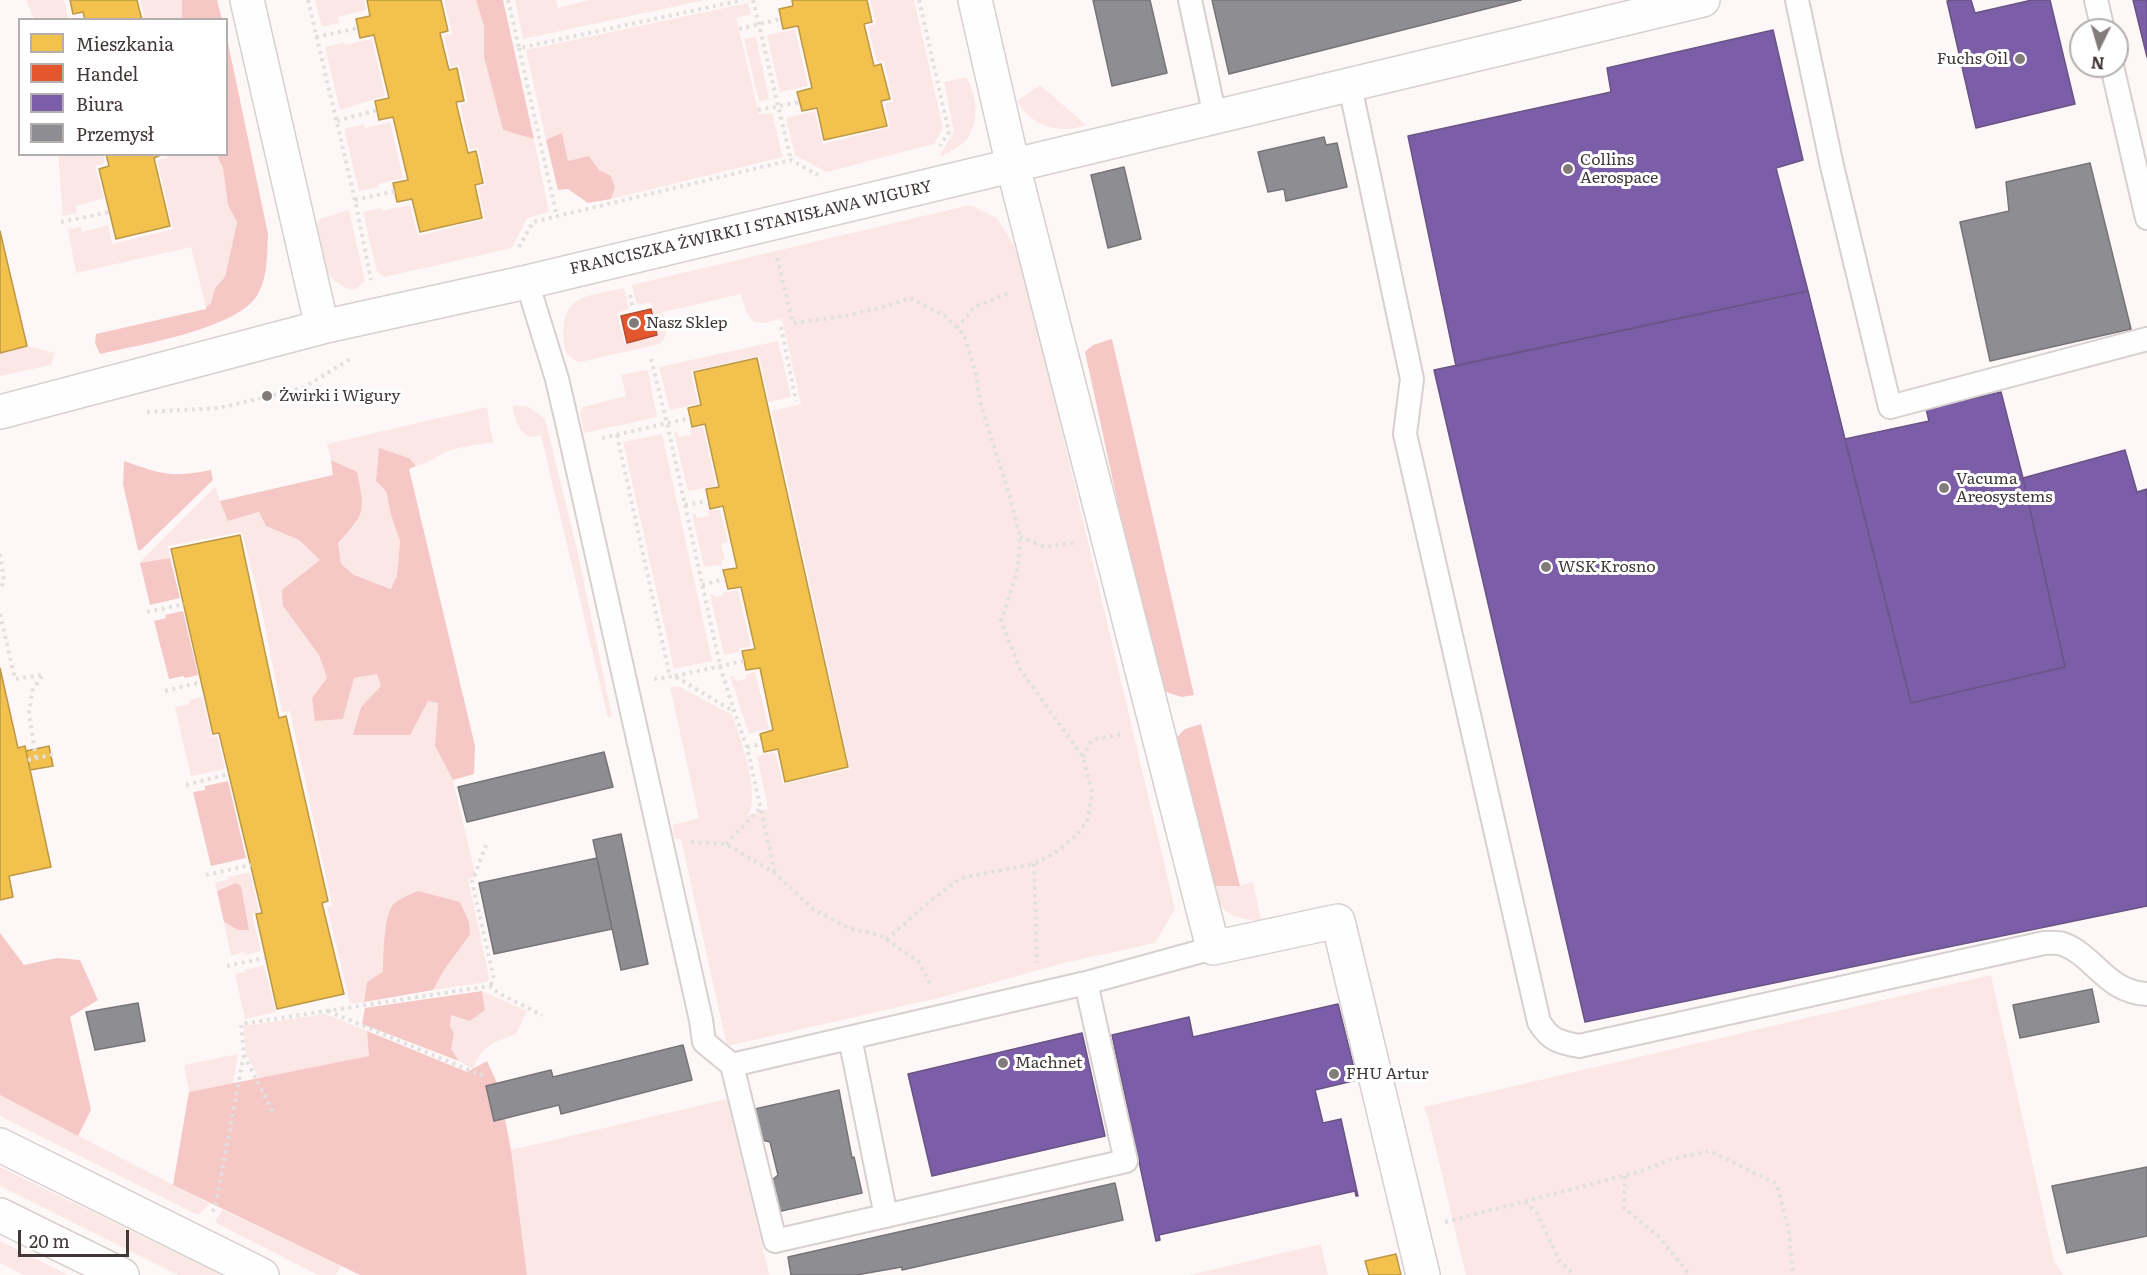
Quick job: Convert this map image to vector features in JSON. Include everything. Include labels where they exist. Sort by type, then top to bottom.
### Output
[{"type":"street","points":[[247,0],[322,327]]},
{"type":"street","points":[[975,0],[1013,165],[1214,948],[1338,921],[1423,1275]]},
{"type":"street","name":"FRANCISZKA ŻWIRKI I STANISŁAWA WIGURY","points":[[0,412],[322,327],[527,282],[1703,0]]},
{"type":"street","points":[[0,1145],[262,1275]]},
{"type":"street","points":[[0,1215],[122,1275]]},
{"type":"lane","points":[[1190,0],[1215,117]]},
{"type":"lane","points":[[1797,0],[1832,166],[1890,407],[2147,339]]},
{"type":"lane","points":[[2096,0],[2100,18]]},
{"type":"lane","points":[[2115,78],[2147,218]]},
{"type":"lane","points":[[1350,86],[1412,379],[1405,434],[1536,1010],[1539,1022],[1547,1035],[1561,1043],[1579,1046],[2044,943],[2060,943],[2075,951],[2115,984],[2137,994],[2147,994]]},
{"type":"lane","points":[[527,282],[556,379],[572,444],[701,1020],[704,1042],[732,1065],[775,1241],[1126,1161],[1086,983]]},
{"type":"lane","points":[[732,1065],[1086,983],[1214,948]]},
{"type":"lane","points":[[850,1038],[886,1216]]},
{"type":"path","points":[[308,0],[356,200],[372,288]]},
{"type":"path","points":[[508,0],[557,217]]},
{"type":"path","points":[[519,48],[743,0]]},
{"type":"path","points":[[753,0],[791,160]]},
{"type":"path","points":[[919,0],[949,132],[936,152]]},
{"type":"path","points":[[739,28],[781,19]]},
{"type":"path","points":[[316,37],[358,28]]},
{"type":"path","points":[[758,110],[800,102]]},
{"type":"path","points":[[337,121],[377,110]]},
{"type":"path","points":[[517,251],[533,222],[791,160],[820,176],[827,177]]},
{"type":"path","points":[[356,200],[395,192]]},
{"type":"path","points":[[61,222],[110,212]]},
{"type":"path","points":[[777,256],[793,323],[846,317],[910,298],[945,316],[964,335],[976,374],[980,401],[1020,537],[1018,568],[1001,621],[1020,669],[1083,757],[1092,792],[1088,819],[1077,835],[1055,853],[1034,864],[961,879],[924,906],[886,940]]},
{"type":"path","points":[[957,328],[974,307],[1042,279]]},
{"type":"path","points":[[781,327],[796,401]]},
{"type":"path","points":[[139,411],[219,408],[303,388],[356,356]]},
{"type":"path","points":[[651,359],[720,666],[747,747],[775,873]]},
{"type":"path","points":[[572,444],[690,418]]},
{"type":"path","points":[[617,435],[672,677],[734,711]]},
{"type":"path","points":[[685,506],[708,501]]},
{"type":"path","points":[[1020,537],[1045,547],[1077,543]]},
{"type":"path","points":[[0,554],[4,581],[0,590]]},
{"type":"path","points":[[702,585],[725,579]]},
{"type":"path","points":[[147,612],[184,604]]},
{"type":"path","points":[[0,614],[15,679],[42,675],[32,691],[29,714],[36,758]]},
{"type":"path","points":[[625,684],[744,662]]},
{"type":"path","points":[[165,691],[201,682]]},
{"type":"path","points":[[1083,757],[1092,740],[1124,733]]},
{"type":"path","points":[[747,747],[762,744]]},
{"type":"path","points":[[28,760],[55,754]]},
{"type":"path","points":[[186,785],[229,774]]},
{"type":"path","points":[[726,844],[761,807]]},
{"type":"path","points":[[661,841],[726,844],[775,873],[813,909],[848,928],[879,935],[918,961],[933,989]]},
{"type":"path","points":[[486,845],[472,882],[494,979],[490,986]]},
{"type":"path","points":[[1034,864],[1037,964]]},
{"type":"path","points":[[206,875],[251,865]]},
{"type":"path","points":[[227,966],[265,958]]},
{"type":"path","points":[[206,1215],[215,1209],[244,1054],[241,1024],[490,986],[498,993],[542,1015]]},
{"type":"path","points":[[327,1011],[483,1076]]},
{"type":"path","points":[[244,1054],[274,1114]]},
{"type":"path","points":[[1413,1230],[1642,1172],[1672,1159],[1710,1151],[1777,1184],[1789,1232],[1793,1275]]},
{"type":"path","points":[[1625,1176],[1624,1208],[1658,1236],[1690,1275]]},
{"type":"path","points":[[1524,1202],[1537,1213],[1560,1262],[1575,1275]]},
{"type":"shaded area","points":[[26,0],[64,0],[69,18],[34,18]]},
{"type":"shaded area","points":[[140,0],[182,0],[182,18],[145,18]]},
{"type":"shaded area","points":[[182,0],[217,0],[222,18],[182,18]]},
{"type":"shaded area","points":[[315,0],[364,0],[366,10],[338,17],[339,23],[322,27]]},
{"type":"shaded area","points":[[444,0],[476,0],[484,26],[484,57],[503,130],[534,139],[549,212],[527,218],[512,248],[385,277],[377,272],[363,212],[381,208],[382,211],[410,205],[418,236],[485,219],[478,187],[486,185],[478,148],[470,149],[460,105],[468,102],[459,65],[451,67],[444,36],[452,34]]},
{"type":"shaded area","points":[[476,0],[503,0],[534,139],[503,130],[484,57],[484,26]]},
{"type":"shaded area","points":[[515,0],[556,0],[558,8],[590,0],[705,0],[523,39]]},
{"type":"shaded area","points":[[870,0],[914,0],[943,128],[934,144],[826,172],[795,155],[786,118],[815,111],[823,144],[890,127],[885,104],[893,101],[884,61],[877,62],[868,26],[876,24]]},
{"type":"shaded area","points":[[748,3],[751,14],[736,18],[759,114],[772,113],[783,157],[611,199],[615,187],[611,176],[599,170],[589,156],[568,161],[562,133],[546,140],[526,50]]},
{"type":"shaded area","points":[[795,29],[808,86],[780,92],[767,35]]},
{"type":"shaded area","points":[[756,37],[769,99],[759,102],[744,39]]},
{"type":"shaded area","points":[[372,39],[385,96],[340,110],[325,47]]},
{"type":"shaded area","points":[[228,43],[268,234],[264,280],[258,294],[247,306],[231,317],[186,334],[100,354],[95,343],[96,334],[206,309],[211,303],[215,288],[225,277],[237,222],[228,205],[223,168],[217,156],[228,156]]},
{"type":"shaded area","points":[[966,77],[973,91],[975,106],[972,129],[964,142],[942,156],[940,155],[954,131],[944,82]]},
{"type":"shaded area","points":[[1040,85],[1086,125],[1076,128],[1057,128],[1047,126],[1030,117],[1017,101]]},
{"type":"shaded area","points":[[390,122],[403,178],[378,184],[379,187],[359,191],[344,129],[364,124],[365,128]]},
{"type":"shaded area","points":[[562,133],[568,161],[589,156],[599,170],[611,176],[615,187],[611,199],[588,203],[568,189],[558,190],[546,140]]},
{"type":"shaded area","points":[[58,156],[103,156],[105,163],[95,166],[104,198],[76,206],[77,213],[63,216]]},
{"type":"shaded area","points":[[166,156],[217,156],[223,168],[228,205],[237,222],[225,277],[215,288],[211,303],[206,307],[191,247],[76,273],[68,229],[81,227],[82,232],[108,225],[112,244],[173,229],[157,160],[167,158]]},
{"type":"shaded area","points":[[970,205],[997,218],[1020,255],[1175,909],[1155,943],[1064,963],[938,998],[727,1046],[681,839],[675,839],[672,825],[699,818],[670,687],[680,687],[732,715],[751,781],[751,806],[748,816],[768,809],[757,756],[775,752],[783,784],[850,769],[772,411],[801,404],[782,319],[763,323],[754,322],[746,312],[741,294],[663,312],[666,333],[660,344],[580,362],[566,353],[563,332],[565,317],[572,304],[578,300],[624,288],[629,309],[617,313],[625,344],[658,336],[651,302],[637,305],[632,285]]},
{"type":"shaded area","points":[[349,210],[365,281],[354,290],[336,282],[330,275],[321,258],[313,229],[320,219]]},
{"type":"shaded area","points":[[1112,339],[1194,695],[1182,697],[1163,691],[1120,513],[1085,352],[1093,345]]},
{"type":"shaded area","points":[[778,341],[791,397],[769,402],[759,356],[691,371],[698,404],[670,410],[659,367]]},
{"type":"shaded area","points":[[27,346],[55,353],[51,365],[0,376],[0,353]]},
{"type":"shaded area","points":[[648,371],[657,417],[584,433],[580,412],[583,407],[626,396],[621,375]]},
{"type":"shaded area","points":[[513,405],[529,407],[545,419],[577,549],[612,716],[608,718],[541,435],[528,436],[520,429],[515,419]]},
{"type":"shaded area","points":[[487,407],[494,442],[454,449],[416,466],[409,458],[379,449],[376,481],[386,491],[400,541],[397,576],[392,589],[354,575],[341,564],[338,543],[357,523],[357,473],[331,460],[327,444]]},
{"type":"shaded area","points":[[703,426],[716,486],[688,491],[674,432],[677,431],[679,437],[691,435],[690,429]]},
{"type":"shaded area","points":[[662,434],[712,661],[674,669],[623,442]]},
{"type":"shaded area","points":[[379,448],[409,458],[416,466],[409,469],[475,746],[474,774],[453,780],[435,746],[438,703],[428,701],[410,735],[353,735],[361,707],[381,686],[377,674],[354,678],[343,719],[315,721],[312,698],[327,678],[319,655],[283,606],[282,590],[320,560],[299,540],[266,526],[259,512],[228,521],[220,501],[333,475],[331,460],[357,472],[361,511],[354,525],[338,543],[341,564],[354,575],[391,589],[397,576],[400,541],[386,491],[376,481]]},
{"type":"shaded area","points":[[124,461],[166,473],[186,474],[211,470],[213,480],[141,550],[138,550],[123,484]]},
{"type":"shaded area","points":[[215,487],[228,521],[259,512],[266,526],[299,540],[321,560],[283,606],[319,655],[327,678],[312,698],[315,720],[343,719],[354,678],[377,673],[381,686],[361,707],[354,735],[428,700],[438,703],[435,746],[453,780],[476,877],[468,879],[489,977],[488,982],[433,990],[444,970],[470,936],[384,944],[383,973],[367,982],[364,1002],[350,1004],[327,907],[332,905],[290,711],[282,712],[261,607],[242,532],[168,546],[170,558],[138,564]]},
{"type":"shaded area","points":[[720,509],[728,542],[721,544],[725,559],[722,560],[722,565],[704,567],[692,514],[695,513],[697,518],[709,516],[708,511]]},
{"type":"shaded area","points":[[170,558],[180,598],[150,605],[140,563]]},
{"type":"shaded area","points":[[738,590],[751,646],[739,649],[739,652],[724,655],[710,595],[722,596],[722,593]]},
{"type":"shaded area","points":[[183,611],[198,675],[169,679],[154,621],[166,618],[165,615]]},
{"type":"shaded area","points":[[755,672],[769,729],[749,734],[730,676],[734,676],[736,681],[746,679],[745,675]]},
{"type":"shaded area","points":[[202,697],[212,737],[217,736],[225,769],[191,776],[175,707],[190,704],[189,700]]},
{"type":"shaded area","points":[[1201,724],[1240,886],[1212,886],[1173,741],[1185,729]]},
{"type":"shaded area","points":[[228,781],[246,858],[211,866],[193,792],[205,790],[205,786]]},
{"type":"shaded area","points":[[250,872],[259,912],[252,914],[261,951],[245,955],[243,952],[231,956],[224,922],[238,930],[249,930],[241,886],[236,883],[217,891],[215,882]]},
{"type":"shaded area","points":[[1253,882],[1261,920],[1251,920],[1229,913],[1219,903],[1212,886],[1240,886]]},
{"type":"shaded area","points":[[236,883],[241,886],[249,930],[238,930],[224,922],[217,891]]},
{"type":"shaded area","points":[[418,891],[460,902],[469,922],[470,935],[444,970],[433,990],[364,1002],[367,982],[383,972],[385,937],[390,910],[398,900]]},
{"type":"shaded area","points":[[0,933],[24,965],[57,958],[80,960],[98,1000],[70,1017],[91,1110],[78,1136],[0,1095]]},
{"type":"shaded area","points":[[264,965],[276,1012],[245,1019],[235,974]]},
{"type":"shaded area","points":[[1991,975],[2054,1261],[2063,1275],[1466,1275],[1424,1107]]},
{"type":"shaded area","points":[[482,991],[527,1011],[516,1034],[501,1039],[485,1049],[473,1069],[459,1061],[451,1049],[454,1034],[450,1026],[451,1014],[485,1010]]},
{"type":"shaded area","points":[[482,991],[485,1010],[470,1021],[451,1015],[450,1026],[454,1034],[451,1049],[459,1061],[362,1024],[365,1008]]},
{"type":"shaded area","points":[[326,1014],[367,1031],[370,1056],[259,1078],[246,1053],[243,1026]]},
{"type":"shaded area","points":[[367,1031],[467,1072],[487,1061],[497,1083],[486,1086],[494,1121],[505,1119],[511,1150],[527,1275],[360,1275],[173,1185],[189,1092],[369,1056]]},
{"type":"shaded area","points":[[238,1054],[233,1083],[189,1092],[184,1065]]},
{"type":"shaded area","points":[[0,1095],[210,1204],[198,1215],[0,1116]]},
{"type":"shaded area","points":[[727,1099],[769,1275],[527,1275],[511,1150]]},
{"type":"shaded area","points":[[0,1167],[220,1275],[178,1275],[0,1186]]},
{"type":"shaded area","points":[[223,1210],[341,1266],[336,1275],[318,1275],[218,1224],[215,1221]]},
{"type":"shaded area","points":[[0,1241],[68,1275],[24,1275],[0,1263]]},
{"type":"shaded area","points":[[1321,1244],[1328,1275],[1190,1275]]},
{"type":"building: Mieszkania","points":[[70,0],[137,0],[142,18],[84,18],[83,12],[73,14]]},
{"type":"building: Mieszkania","points":[[367,0],[441,0],[448,31],[440,33],[449,70],[457,68],[464,101],[456,102],[468,153],[476,151],[483,183],[475,185],[482,218],[420,232],[412,199],[397,202],[393,183],[408,180],[393,117],[379,120],[375,101],[389,98],[374,35],[360,38],[356,19],[370,16]]},
{"type":"building: Mieszkania","points":[[792,0],[867,0],[872,22],[864,24],[874,66],[881,64],[890,99],[881,101],[887,126],[824,140],[817,108],[802,111],[797,92],[812,88],[798,26],[783,29],[779,9],[793,6]]},
{"type":"building: Mieszkania","points":[[106,156],[158,156],[154,158],[170,226],[116,239],[99,169],[109,166]]},
{"type":"building: Mieszkania","points":[[0,231],[27,346],[0,353]]},
{"type":"building: Mieszkania","points":[[757,358],[848,767],[785,782],[778,749],[764,752],[760,734],[773,730],[760,668],[746,670],[742,651],[755,649],[741,587],[728,589],[723,570],[737,568],[723,506],[710,509],[706,489],[719,487],[705,424],[692,427],[688,408],[701,405],[694,372]]},
{"type":"building: Mieszkania","points":[[240,535],[279,718],[286,716],[328,901],[322,903],[344,994],[277,1009],[256,914],[262,913],[219,733],[213,734],[171,549]]},
{"type":"building: Mieszkania","points":[[0,668],[18,748],[25,746],[51,867],[9,876],[13,897],[0,900]]},
{"type":"building: Mieszkania","points":[[49,746],[53,766],[30,770],[26,751]]},
{"type":"building: Mieszkania","points":[[1396,1254],[1401,1275],[1369,1275],[1365,1261]]},
{"type":"building: Handel","points":[[651,309],[657,335],[627,343],[621,316]]},
{"type":"building: Biura","points":[[1971,0],[1975,13],[2032,0],[2050,0],[2075,104],[1976,128],[1947,1]]},
{"type":"building: Biura","points":[[2133,0],[2147,0],[2147,57]]},
{"type":"building: Biura","points":[[1773,30],[1803,160],[1776,168],[1808,291],[1456,366],[1408,136],[1611,92],[1607,68]]},
{"type":"building: Biura","points":[[1808,291],[1911,703],[2065,667],[2023,478],[2125,450],[2137,492],[2147,489],[2147,906],[1585,1022],[1434,370]]},
{"type":"building: Biura","points":[[2001,392],[2023,478],[2065,667],[1911,703],[1845,439],[1929,421],[1926,409]]},
{"type":"building: Biura","points":[[1338,1004],[1357,1080],[1315,1090],[1323,1123],[1341,1119],[1358,1196],[1355,1191],[1159,1235],[1160,1240],[1156,1241],[1112,1035],[1189,1017],[1193,1037]]},
{"type":"building: Biura","points":[[1082,1033],[1105,1136],[932,1176],[908,1074]]},
{"type":"building: Przemysł","points":[[1093,0],[1150,0],[1167,73],[1112,86]]},
{"type":"building: Przemysł","points":[[1212,0],[1521,0],[1229,74]]},
{"type":"building: Przemysł","points":[[1324,137],[1326,145],[1337,143],[1347,187],[1286,201],[1284,189],[1268,192],[1258,152]]},
{"type":"building: Przemysł","points":[[2090,163],[2131,329],[1990,361],[1960,222],[2009,211],[2006,182]]},
{"type":"building: Przemysł","points":[[1124,167],[1141,239],[1108,248],[1091,175]]},
{"type":"building: Przemysł","points":[[604,752],[613,787],[467,822],[458,787]]},
{"type":"building: Przemysł","points":[[621,834],[648,964],[621,970],[593,840]]},
{"type":"building: Przemysł","points":[[597,858],[612,929],[494,954],[479,883]]},
{"type":"building: Przemysł","points":[[2092,989],[2099,1022],[2020,1038],[2013,1005]]},
{"type":"building: Przemysł","points":[[138,1003],[145,1041],[95,1050],[86,1012]]},
{"type":"building: Przemysł","points":[[683,1045],[692,1080],[561,1114],[559,1105],[494,1121],[486,1086],[551,1070],[553,1077]]},
{"type":"building: Przemysł","points":[[839,1090],[852,1158],[854,1157],[862,1193],[777,1212],[771,1181],[778,1175],[770,1142],[762,1140],[755,1109]]},
{"type":"building: Przemysł","points":[[2147,1167],[2147,1236],[2067,1253],[2052,1186]]},
{"type":"building: Przemysł","points":[[1115,1183],[1123,1220],[902,1270],[902,1267],[856,1275],[791,1275],[788,1257]]},
{"type":"place","name":"Fuchs Oil","points":[[2020,59]]},
{"type":"place","name":"Collins Aerospace","points":[[1568,169]]},
{"type":"place","name":"Nasz Sklep","points":[[634,323]]},
{"type":"place","name":"Żwirki i Wigury","points":[[267,396]]},
{"type":"place","name":"Vacuma Areosystems","points":[[1944,488]]},
{"type":"place","name":"WSK Krosno","points":[[1546,567]]},
{"type":"place","name":"Machnet","points":[[1003,1063]]},
{"type":"place","name":"FHU Artur","points":[[1334,1074]]}]
